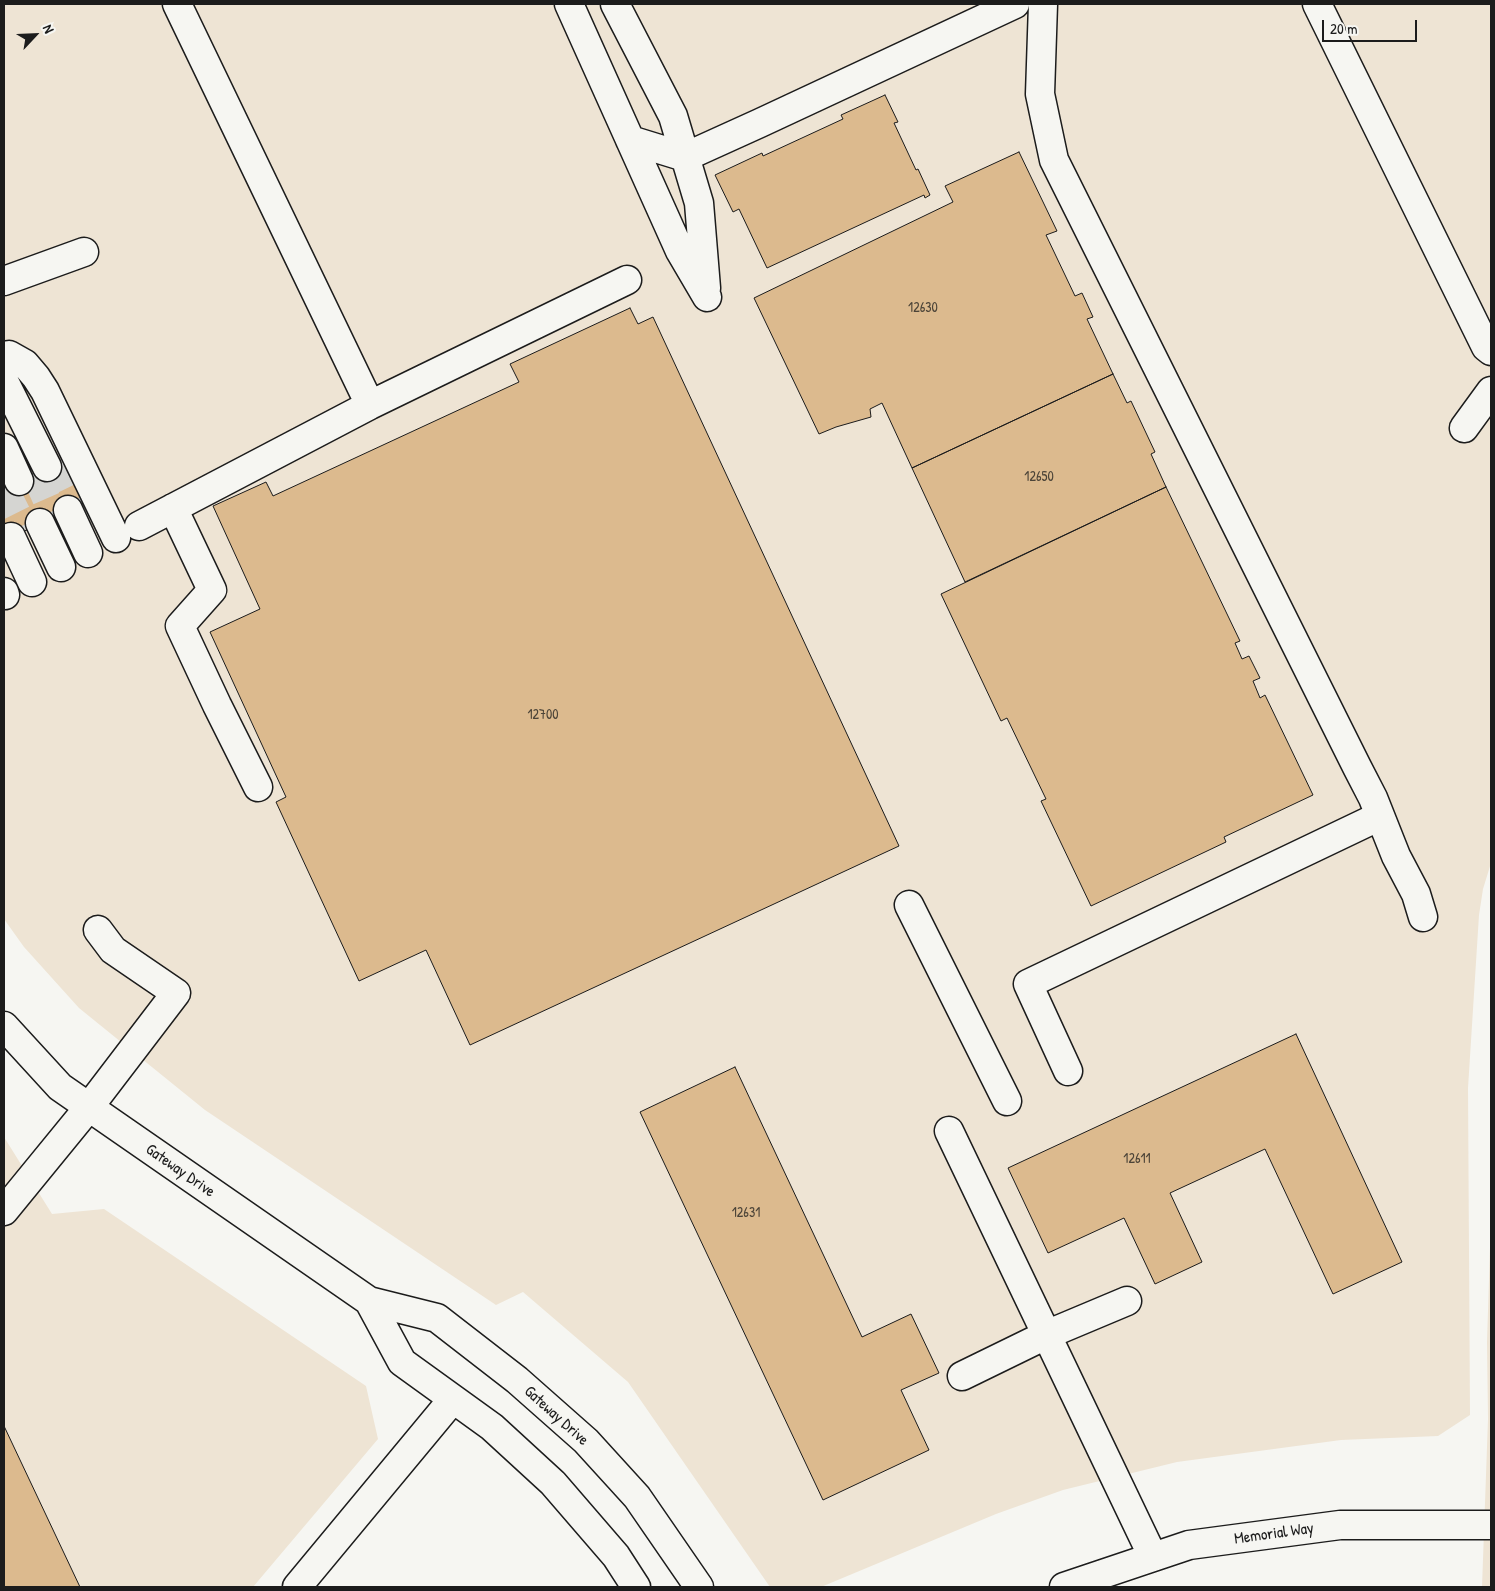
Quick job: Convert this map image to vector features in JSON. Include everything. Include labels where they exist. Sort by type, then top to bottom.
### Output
[{"type":"street","points":[[177,4],[370,404]]},
{"type":"street","points":[[569,4],[680,252],[707,298],[699,204],[673,116],[615,4]]},
{"type":"street","points":[[630,140],[684,157],[1015,4]]},
{"type":"street","points":[[1043,4],[1040,94],[1054,160],[1354,760],[1396,856],[1416,894],[1423,917]]},
{"type":"street","points":[[1317,4],[1486,347],[1491,351]]},
{"type":"street","points":[[4,281],[84,252]]},
{"type":"street","points":[[62,565],[370,404],[627,280]]},
{"type":"street","points":[[28,476],[5,365],[25,364],[45,391],[62,565]]},
{"type":"street","points":[[1464,428],[1491,391]]},
{"type":"street","points":[[4,411],[28,476]]},
{"type":"street","points":[[4,448],[28,476]]},
{"type":"street","points":[[173,508],[212,590],[180,626],[258,787]]},
{"type":"street","points":[[40,525],[62,565]]},
{"type":"street","points":[[40,525],[62,565]]},
{"type":"street","points":[[1068,1071],[1028,984],[1380,816]]},
{"type":"street","points":[[909,904],[1007,1101]]},
{"type":"street","points":[[4,1210],[89,1107],[176,993],[113,950],[98,930]]},
{"type":"street","name":"Gateway Drive","points":[[4,1026],[60,1087],[369,1301],[436,1318],[517,1380],[586,1441],[637,1498],[700,1587]]},
{"type":"street","points":[[948,1131],[1153,1557]]},
{"type":"street","name":"Gateway Drive","points":[[369,1301],[402,1362],[492,1427],[553,1483],[616,1556],[636,1587]]},
{"type":"street","points":[[962,1376],[1046,1335],[1127,1301]]},
{"type":"street","points":[[297,1587],[453,1399]]},
{"type":"street","name":"Memorial Way","points":[[1064,1587],[1188,1546],[1340,1525],[1491,1525]]},
{"type":"shaded area","points":[[4,4],[1491,4],[1491,863],[1483,889],[1479,915],[1468,1088],[1470,1415],[1438,1436],[1341,1440],[1177,1462],[1063,1490],[996,1514],[821,1587],[770,1587],[628,1382],[523,1292],[496,1305],[205,1110],[79,1008],[24,947],[4,919]]},
{"type":"shaded area","points":[[4,1137],[52,1214],[104,1209],[366,1386],[378,1439],[253,1587],[4,1587]]},
{"type":"shaded area","points":[[1491,1216],[1491,1587],[1482,1587],[1488,1419],[1487,1342]]},
{"type":"building","points":[[885,95],[898,122],[894,123],[930,195],[925,198],[924,195],[767,268],[739,209],[733,212],[715,175],[762,153],[763,156],[843,119],[841,115]]},
{"type":"building","points":[[1019,152],[1057,231],[1046,235],[1075,296],[1082,293],[1093,317],[1087,319],[1113,374],[912,468],[882,403],[870,409],[871,417],[819,434],[754,298],[953,202],[945,186]]},
{"type":"building","points":[[630,308],[638,324],[653,317],[899,846],[470,1045],[426,950],[359,981],[276,802],[286,797],[210,632],[260,609],[213,506],[266,482],[273,496],[519,382],[510,364]]},
{"type":"building","points":[[1113,374],[1127,403],[1131,401],[1155,452],[1151,454],[1166,487],[965,582],[912,468]]},
{"type":"building","points":[[72,455],[93,498],[4,541],[4,488]]},
{"type":"building","points":[[1166,487],[1240,641],[1235,643],[1242,659],[1249,656],[1260,678],[1253,681],[1260,698],[1265,695],[1313,795],[1224,837],[1226,842],[1091,906],[1041,801],[1046,799],[1007,718],[1001,721],[941,594]]},
{"type":"building","points":[[1296,1034],[1402,1262],[1333,1294],[1265,1149],[1170,1193],[1202,1262],[1155,1284],[1124,1218],[1048,1253],[1008,1168]]},
{"type":"building","points":[[735,1067],[862,1337],[911,1314],[939,1373],[901,1390],[929,1450],[823,1500],[640,1112]]},
{"type":"building","points":[[4,1426],[80,1587],[4,1587]]},
{"type":"tunnel","points":[[59,461],[80,504]]},
{"type":"tunnel","points":[[35,473],[54,516]]},
{"type":"tunnel","points":[[4,488],[25,530]]}]
